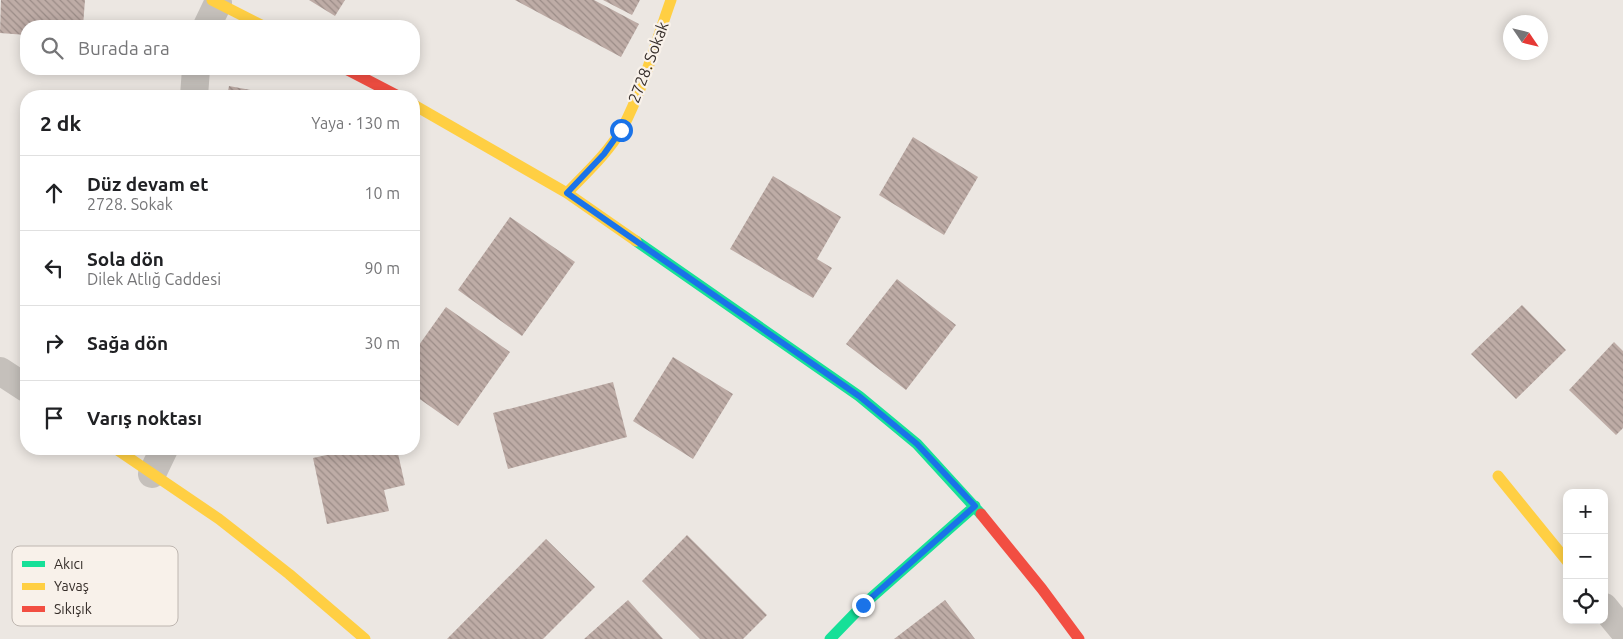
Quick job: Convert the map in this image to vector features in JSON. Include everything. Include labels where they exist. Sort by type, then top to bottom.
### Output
[{"type":"main road","name":"2728. Sokak","points":[[567,193],[604,154],[621,130],[635,100],[671,0]]},
{"type":"main road","points":[[212,10],[244,20]]},
{"type":"main road","points":[[358,75],[386,90]]},
{"type":"main road","points":[[420,108],[567,193],[859,396],[917,444],[975,506],[1042,589],[1079,639]]},
{"type":"main road","points":[[125,455],[227,525],[366,639]]},
{"type":"main road","points":[[1498,476],[1563,556]]},
{"type":"main road","points":[[830,639],[863,605],[975,506]]},
{"type":"street","points":[[194,90],[196,75]]},
{"type":"street","points":[[0,371],[20,384]]},
{"type":"street","points":[[152,474],[161,455]]},
{"type":"street","points":[[1608,612],[1623,630]]},
{"type":"building","points":[[1,0],[85,0],[83,20],[20,20],[20,35],[0,33]]},
{"type":"building","points":[[309,0],[345,0],[335,16]]},
{"type":"building","points":[[515,0],[594,0],[639,24],[621,57]]},
{"type":"building","points":[[603,0],[640,0],[632,15]]},
{"type":"building","points":[[229,86],[251,90],[228,90]]},
{"type":"building","points":[[913,137],[978,177],[944,235],[879,195]]},
{"type":"building","points":[[773,176],[841,217],[817,259],[832,268],[813,298],[730,249]]},
{"type":"building","points":[[510,217],[575,262],[522,336],[458,290]]},
{"type":"building","points":[[897,279],[956,325],[906,390],[846,344]]},
{"type":"building","points":[[1522,305],[1566,350],[1516,399],[1471,354]]},
{"type":"building","points":[[446,307],[510,352],[458,426],[420,399],[420,344]]},
{"type":"building","points":[[1614,342],[1623,351],[1623,428],[1616,435],[1569,390]]},
{"type":"building","points":[[673,357],[733,394],[693,459],[633,421]]},
{"type":"building","points":[[613,382],[627,437],[508,469],[493,413]]},
{"type":"building","points":[[327,455],[398,455],[405,485],[384,490],[389,511],[327,524],[313,458]]},
{"type":"building","points":[[687,535],[767,615],[743,639],[700,639],[642,581]]},
{"type":"building","points":[[546,539],[595,587],[543,639],[447,639]]},
{"type":"building","points":[[628,600],[663,639],[584,639]]},
{"type":"building","points":[[945,600],[975,639],[894,639]]},
{"type":"traffic: fast","points":[[636,241],[859,396],[917,444],[981,514]]},
{"type":"traffic: fast","points":[[830,639],[863,605],[975,506]]},
{"type":"traffic: slow","points":[[212,0],[251,20]]},
{"type":"traffic: slow","points":[[567,193],[603,155],[622,129],[643,82],[671,0]]},
{"type":"traffic: slow","points":[[420,108],[567,193],[636,241]]},
{"type":"traffic: slow","points":[[125,455],[219,519],[289,574],[365,639]]},
{"type":"traffic: slow","points":[[1498,476],[1563,556]]},
{"type":"traffic: jam","points":[[358,75],[386,90]]},
{"type":"traffic: jam","points":[[981,514],[1042,589],[1079,639]]},
{"type":"route","points":[[621,130],[604,154],[567,193],[859,396],[917,444],[975,506],[863,605]]}]
